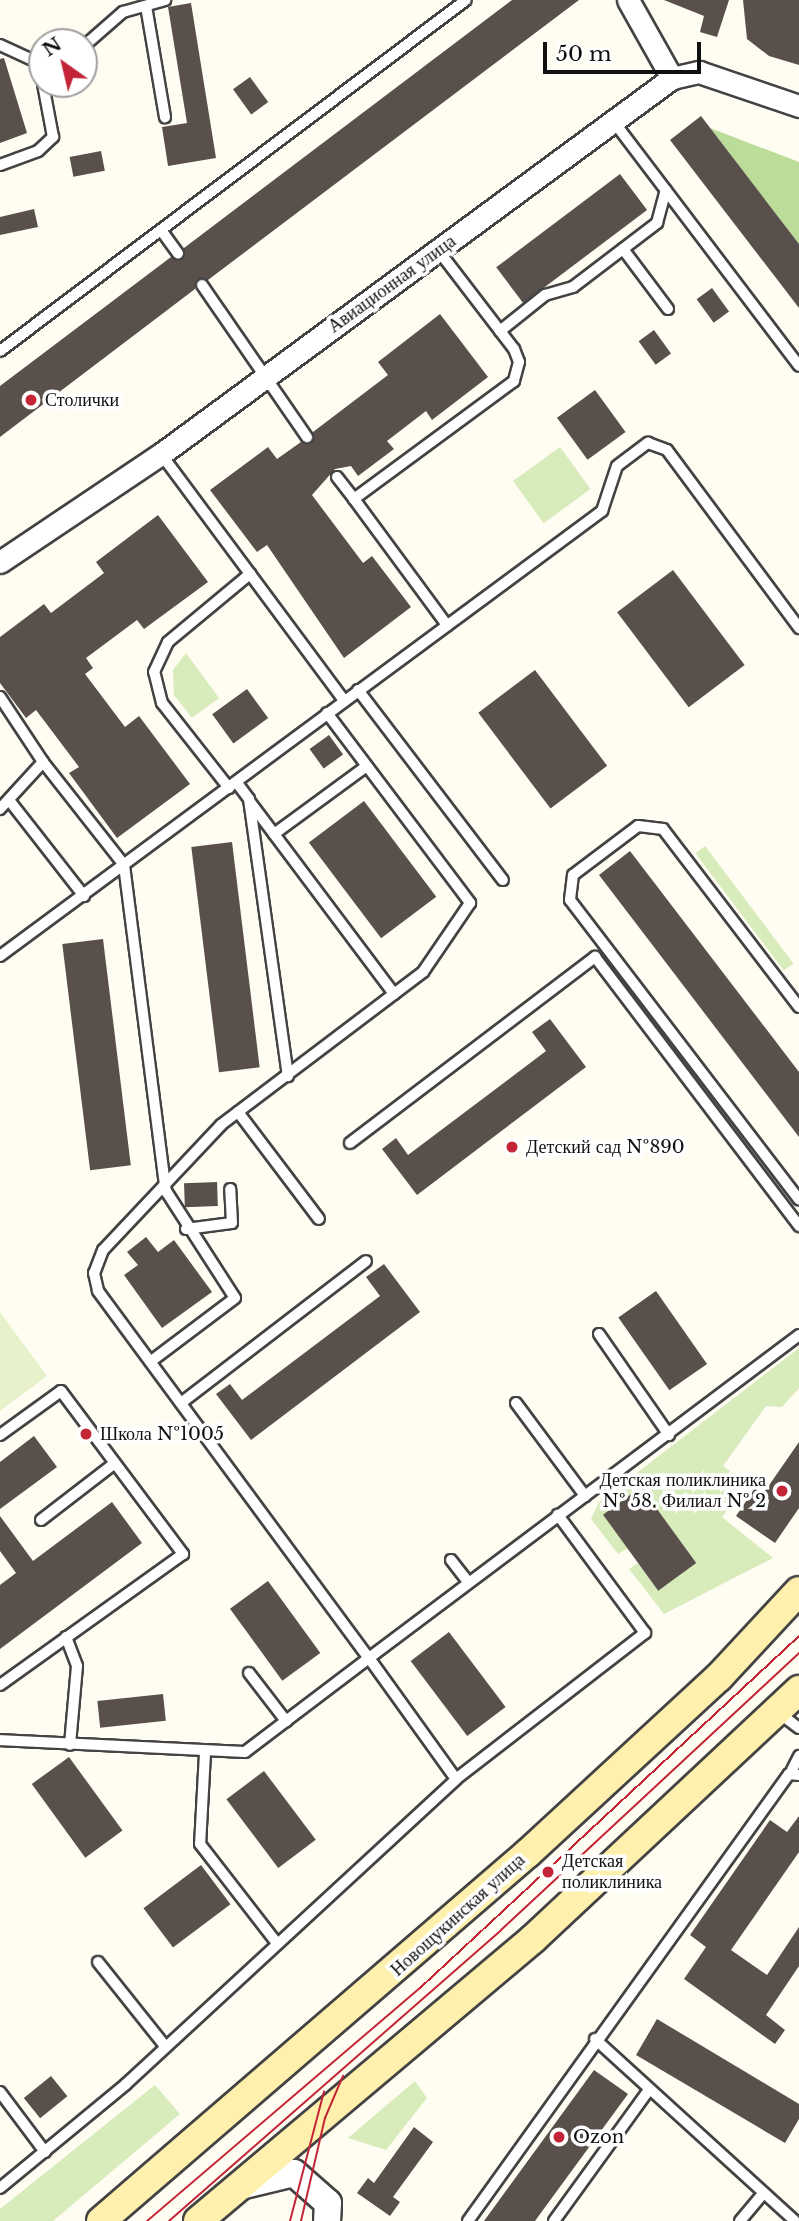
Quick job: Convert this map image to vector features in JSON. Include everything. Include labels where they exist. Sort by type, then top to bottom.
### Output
[{"type":"main road","name":"Новощукинская улица","points":[[101,2221],[528,1853],[719,1677],[799,1591]]},
{"type":"main road","points":[[198,2221],[244,2185],[789,1720],[799,1690]]},
{"type":"street","points":[[628,0],[672,78],[699,72],[799,106]]},
{"type":"street","name":"Авиационная улица","points":[[0,562],[161,454],[672,78]]},
{"type":"street","points":[[244,2185],[294,2173],[328,2203],[327,2221]]},
{"type":"lane","points":[[98,34],[123,12],[165,0]]},
{"type":"lane","points":[[0,351],[466,0]]},
{"type":"lane","points":[[146,6],[165,117]]},
{"type":"lane","points":[[0,45],[28,57]]},
{"type":"lane","points":[[0,165],[38,151],[53,136],[45,98]]},
{"type":"lane","points":[[614,122],[799,366]]},
{"type":"lane","points":[[500,331],[624,249],[657,223],[667,190]]},
{"type":"lane","points":[[161,230],[178,253]]},
{"type":"lane","points":[[624,249],[668,309]]},
{"type":"lane","points":[[354,499],[514,381],[519,362],[500,331],[438,250]]},
{"type":"lane","points":[[202,285],[269,374],[307,437]]},
{"type":"lane","points":[[0,956],[602,511],[617,466],[648,443],[667,450],[799,628]]},
{"type":"lane","points":[[161,454],[344,700]]},
{"type":"lane","points":[[337,477],[447,625]]},
{"type":"lane","points":[[250,574],[168,642],[154,672],[162,703],[248,799],[394,994]]},
{"type":"lane","points":[[358,690],[503,880]]},
{"type":"lane","points":[[0,697],[43,762],[124,865],[166,1191],[186,1230],[235,1298],[150,1362]]},
{"type":"lane","points":[[327,713],[470,903],[423,972],[238,1112],[190,1156],[166,1191],[103,1250],[94,1273],[99,1291],[456,1779]]},
{"type":"lane","points":[[0,809],[43,762]]},
{"type":"lane","points":[[274,834],[367,766]]},
{"type":"lane","points":[[248,799],[288,1076]]},
{"type":"lane","points":[[9,800],[84,896]]},
{"type":"lane","points":[[799,1007],[663,829],[638,826],[573,875],[570,900],[799,1200]]},
{"type":"lane","points":[[350,1143],[595,957],[799,1226]]},
{"type":"lane","points":[[238,1112],[319,1219]]},
{"type":"lane","points":[[186,1230],[232,1223],[230,1189]]},
{"type":"lane","points":[[181,1402],[366,1261]]},
{"type":"lane","points":[[599,1334],[669,1435]]},
{"type":"lane","points":[[0,1740],[205,1753],[245,1752],[799,1335]]},
{"type":"lane","points":[[0,1435],[61,1391],[183,1553],[0,1685]]},
{"type":"lane","points":[[516,1403],[585,1496]]},
{"type":"lane","points":[[41,1520],[115,1463]]},
{"type":"lane","points":[[0,2188],[165,2046],[456,1779],[645,1633],[558,1515]]},
{"type":"lane","points":[[451,1560],[468,1582]]},
{"type":"lane","points":[[66,1637],[77,1666],[71,1745]]},
{"type":"lane","points":[[249,1674],[286,1721]]},
{"type":"lane","points":[[205,1753],[200,1844],[276,1942]]},
{"type":"lane","points":[[468,2221],[595,2039],[795,1773],[799,1756]]},
{"type":"lane","points":[[98,1962],[165,2046]]},
{"type":"lane","points":[[595,2039],[762,2195],[795,2221]]},
{"type":"lane","points":[[554,2221],[648,2091]]},
{"type":"lane","points":[[0,2092],[45,2152]]},
{"type":"lane","points":[[740,2221],[762,2195]]},
{"type":"green space","points":[[710,128],[799,162],[799,244]]},
{"type":"green space","points":[[560,447],[591,489],[544,523],[513,481]]},
{"type":"green space","points":[[186,653],[219,698],[192,718],[174,695],[173,670]]},
{"type":"green space","points":[[705,846],[793,963],[784,971],[695,853]]},
{"type":"green space","points":[[0,1312],[47,1376],[0,1411]]},
{"type":"green space","points":[[799,1348],[799,1388],[782,1407],[766,1406],[723,1466],[747,1483],[722,1517],[773,1558],[664,1614],[629,1569],[638,1563],[659,1590],[696,1563],[641,1488],[628,1548],[618,1554],[591,1519],[599,1502]]},
{"type":"green space","points":[[415,2081],[427,2098],[386,2150],[348,2138]]},
{"type":"green space","points":[[155,2085],[180,2114],[53,2221],[0,2221],[0,2209]]},
{"type":"building","points":[[512,0],[579,0],[208,280],[197,279],[195,289],[0,437],[0,386],[171,257],[183,259],[184,248]]},
{"type":"building","points":[[664,0],[729,0],[717,37],[700,32],[704,16]]},
{"type":"building","points":[[743,0],[799,0],[799,65],[769,56],[747,39]]},
{"type":"building","points":[[191,3],[216,158],[168,166],[162,127],[187,123],[168,7]]},
{"type":"building","points":[[4,58],[27,133],[0,143],[0,59]]},
{"type":"building","points":[[250,77],[268,102],[251,114],[233,89]]},
{"type":"building","points":[[701,116],[799,244],[799,308],[670,140]]},
{"type":"building","points":[[101,151],[105,171],[73,177],[70,157]]},
{"type":"building","points":[[620,174],[647,210],[523,303],[496,267]]},
{"type":"building","points":[[34,209],[38,227],[0,235],[0,217]]},
{"type":"building","points":[[712,288],[729,311],[714,323],[697,299]]},
{"type":"building","points":[[440,314],[488,377],[432,420],[426,411],[387,441],[394,449],[358,476],[351,466],[335,469],[312,495],[363,563],[372,556],[411,607],[344,658],[267,545],[257,552],[210,490],[268,447],[277,459],[301,442],[312,443],[313,432],[388,375],[378,362]]},
{"type":"building","points":[[654,330],[671,353],[656,365],[639,341]]},
{"type":"building","points":[[595,390],[626,432],[588,460],[557,418]]},
{"type":"building","points":[[158,515],[208,582],[144,629],[137,620],[86,658],[93,668],[85,674],[125,727],[139,716],[190,784],[117,838],[69,773],[79,767],[36,710],[26,718],[0,683],[0,637],[44,604],[51,613],[104,573],[96,562]]},
{"type":"building","points":[[673,570],[745,665],[689,707],[617,612]]},
{"type":"building","points":[[535,670],[607,766],[551,809],[478,713]]},
{"type":"building","points":[[247,689],[268,718],[233,743],[212,714]]},
{"type":"building","points":[[329,735],[343,754],[324,769],[310,749]]},
{"type":"building","points":[[364,801],[436,897],[381,938],[309,843]]},
{"type":"building","points":[[232,842],[260,1067],[219,1072],[191,847]]},
{"type":"building","points":[[630,851],[799,1072],[799,1137],[599,875]]},
{"type":"building","points":[[103,939],[131,1165],[90,1170],[62,944]]},
{"type":"building","points":[[550,1019],[586,1067],[417,1195],[382,1149],[396,1138],[408,1155],[546,1051],[532,1032]]},
{"type":"building","points":[[217,1182],[218,1206],[185,1207],[184,1183]]},
{"type":"building","points":[[146,1237],[158,1252],[174,1240],[212,1292],[162,1328],[124,1275],[138,1265],[127,1252]]},
{"type":"building","points":[[384,1264],[420,1312],[251,1440],[216,1394],[230,1384],[242,1400],[380,1296],[366,1277]]},
{"type":"building","points":[[656,1291],[707,1364],[669,1390],[618,1317]]},
{"type":"building","points":[[34,1436],[57,1467],[0,1509],[0,1462]]},
{"type":"building","name":"Детская поликлиника № 58. Филиал № 2","points":[[799,1442],[799,1508],[775,1543],[736,1516],[755,1488],[763,1494]]},
{"type":"building","points":[[641,1487],[696,1563],[658,1591],[603,1515]]},
{"type":"building","points":[[112,1502],[142,1543],[0,1649],[0,1585],[16,1573],[0,1551],[0,1516],[33,1561]]},
{"type":"building","points":[[268,1581],[320,1653],[282,1681],[230,1609]]},
{"type":"building","points":[[449,1632],[506,1707],[467,1736],[411,1661]]},
{"type":"building","points":[[163,1694],[166,1721],[100,1728],[97,1701]]},
{"type":"building","points":[[69,1757],[122,1831],[85,1858],[32,1784]]},
{"type":"building","points":[[264,1771],[316,1840],[278,1868],[226,1799]]},
{"type":"building","points":[[799,1816],[799,1852],[731,1950],[767,1975],[799,1927],[799,1966],[766,2015],[785,2030],[775,2044],[684,1979],[706,1947],[690,1935],[770,1820],[787,1832]]},
{"type":"building","points":[[201,1865],[230,1904],[173,1947],[143,1908]]},
{"type":"building","points":[[657,2019],[799,2104],[799,2119],[785,2143],[636,2055]]},
{"type":"building","points":[[594,2070],[628,2094],[535,2221],[484,2221]]},
{"type":"building","points":[[51,2076],[67,2096],[40,2118],[24,2098]]},
{"type":"building","points":[[414,2127],[433,2142],[393,2197],[400,2202],[390,2216],[357,2193],[368,2178],[374,2183]]},
{"type":"tram line","points":[[147,2221],[420,1988],[799,1636]]},
{"type":"tram line","points":[[169,2221],[501,1930],[799,1653]]},
{"type":"tram line","points":[[301,2221],[325,2118],[343,2076]]},
{"type":"tram line","points":[[290,2221],[324,2091]]},
{"type":"place","name":"Столички","points":[[31,400]]},
{"type":"place","name":"Детский сад №890","points":[[512,1147]]},
{"type":"place","name":"Школа №1005","points":[[86,1434]]},
{"type":"place","name":"Детская поликлиника № 58. Филиал № 2","points":[[782,1491]]},
{"type":"place","name":"Детская поликлиника","points":[[548,1872]]},
{"type":"place","name":"Ozon","points":[[559,2137]]}]
